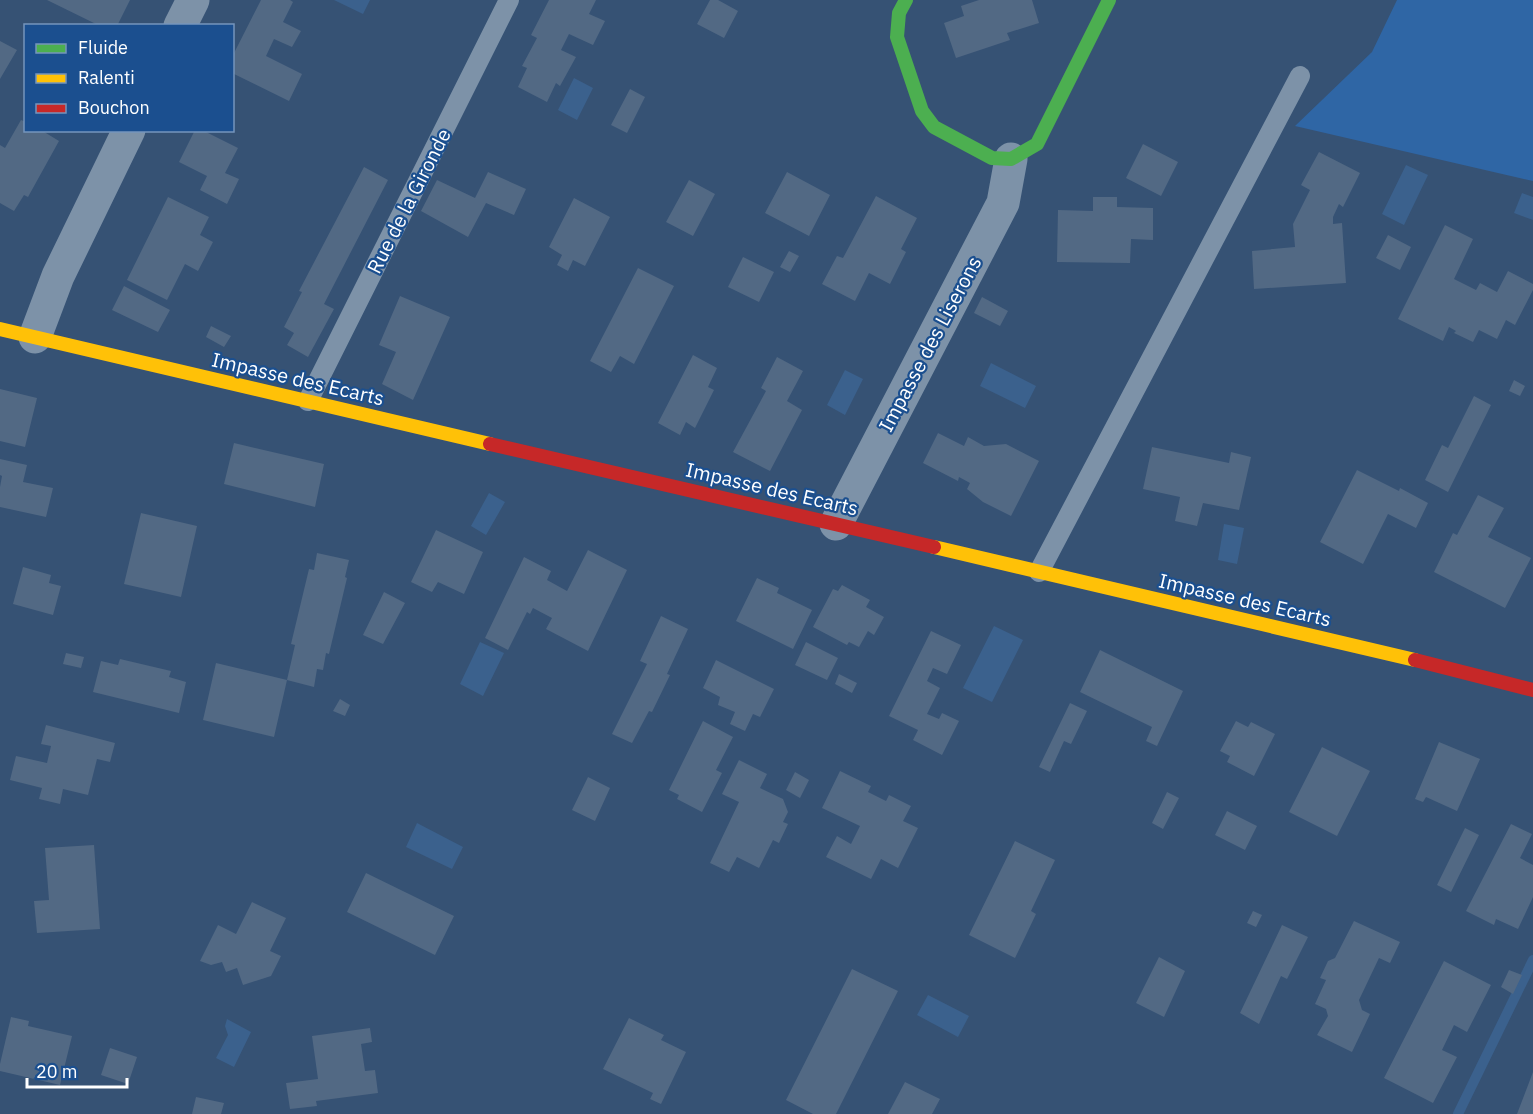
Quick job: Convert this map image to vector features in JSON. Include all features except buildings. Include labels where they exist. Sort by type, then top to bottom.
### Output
[{"type":"street","points":[[181,24],[193,0]]},
{"type":"street","points":[[906,0],[899,13],[897,37],[922,111],[933,127],[992,158],[1011,159],[1037,144],[1110,0]]},
{"type":"street","points":[[35,337],[58,276],[128,132]]},
{"type":"street","name":"Impasse des Liserons","points":[[836,525],[1004,202],[1011,159]]},
{"type":"street","name":"Impasse des Ecarts","points":[[0,329],[1432,664],[1533,690]]},
{"type":"lane","name":"Rue de la Gironde","points":[[309,401],[509,0]]},
{"type":"lane","points":[[1039,572],[1300,76]]},
{"type":"shaded area","points":[[334,0],[370,0],[363,14]]},
{"type":"shaded area","points":[[1397,0],[1533,0],[1533,181],[1295,126],[1372,52]]},
{"type":"shaded area","points":[[574,78],[593,88],[577,120],[558,110]]},
{"type":"shaded area","points":[[1406,165],[1428,175],[1404,225],[1382,214]]},
{"type":"shaded area","points":[[1522,193],[1533,197],[1533,220],[1514,213]]},
{"type":"shaded area","points":[[991,363],[1036,386],[1025,408],[980,386]]},
{"type":"shaded area","points":[[845,370],[863,379],[845,415],[827,405]]},
{"type":"shaded area","points":[[489,493],[505,502],[486,535],[471,526]]},
{"type":"shaded area","points":[[1224,524],[1244,528],[1237,564],[1218,560]]},
{"type":"shaded area","points":[[994,626],[1023,640],[992,702],[963,688]]},
{"type":"shaded area","points":[[480,642],[504,653],[483,696],[460,684]]},
{"type":"shaded area","points":[[417,823],[463,847],[452,869],[406,847]]},
{"type":"shaded area","points":[[928,995],[969,1016],[958,1037],[917,1015]]},
{"type":"shaded area","points":[[227,1019],[251,1032],[234,1067],[216,1058],[228,1035],[225,1026]]},
{"type":"waterway","points":[[1458,1114],[1533,960]]},
{"type":"traffic: fast","points":[[906,0],[899,13],[897,37],[922,111],[934,127],[992,158],[1011,159],[1037,144],[1109,0]]},
{"type":"traffic: slow","points":[[0,329],[490,444]]},
{"type":"traffic: slow","points":[[934,547],[1415,660]]},
{"type":"traffic: jam","points":[[490,444],[934,547]]},
{"type":"traffic: jam","points":[[1415,660],[1533,690]]}]
